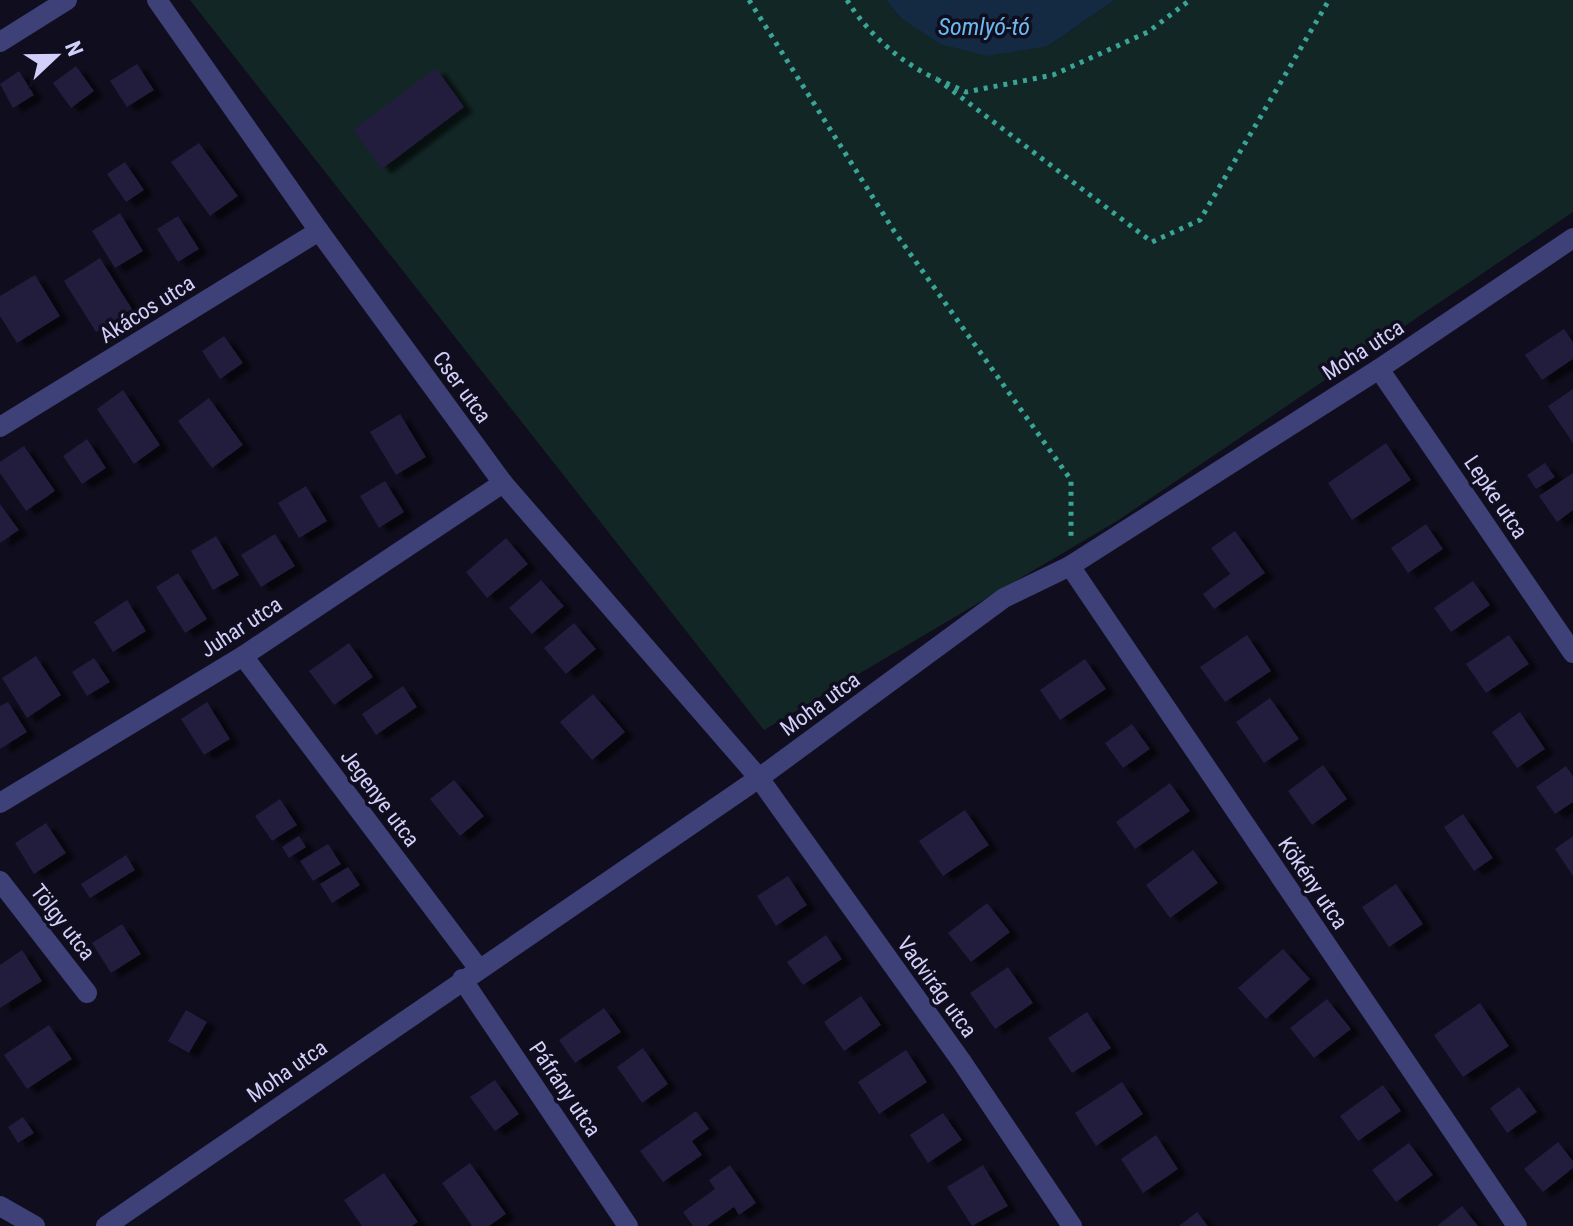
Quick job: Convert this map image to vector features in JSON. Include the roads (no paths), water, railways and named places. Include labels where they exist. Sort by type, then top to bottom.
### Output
[{"type":"street","points":[[0,42],[67,0]]},
{"type":"street","name":"Cser utca","points":[[157,0],[319,231],[503,483],[759,778]]},
{"type":"street","name":"Akácos utca","points":[[0,427],[319,231]]},
{"type":"street","name":"Moha utca","points":[[106,1226],[759,778],[1004,598],[1070,566],[1379,369],[1573,238]]},
{"type":"street","name":"Lepke utca","points":[[1379,369],[1573,653]]},
{"type":"street","name":"Juhar utca","points":[[0,803],[243,656],[503,483]]},
{"type":"street","name":"Kökény utca","points":[[1070,566],[1517,1226]]},
{"type":"street","name":"Jegenye utca","points":[[243,656],[471,974]]},
{"type":"street","name":"Vadvirág utca","points":[[759,778],[962,1062],[1072,1226]]},
{"type":"street","name":"Tölgy utca","points":[[0,881],[87,993]]},
{"type":"street","name":"Páfrány utca","points":[[471,974],[628,1226]]},
{"type":"street","points":[[0,1206],[35,1226]]},
{"type":"water","name":"Somlyó-tó","points":[[886,0],[1115,0],[1048,46],[987,56],[940,44],[900,17]]}]
